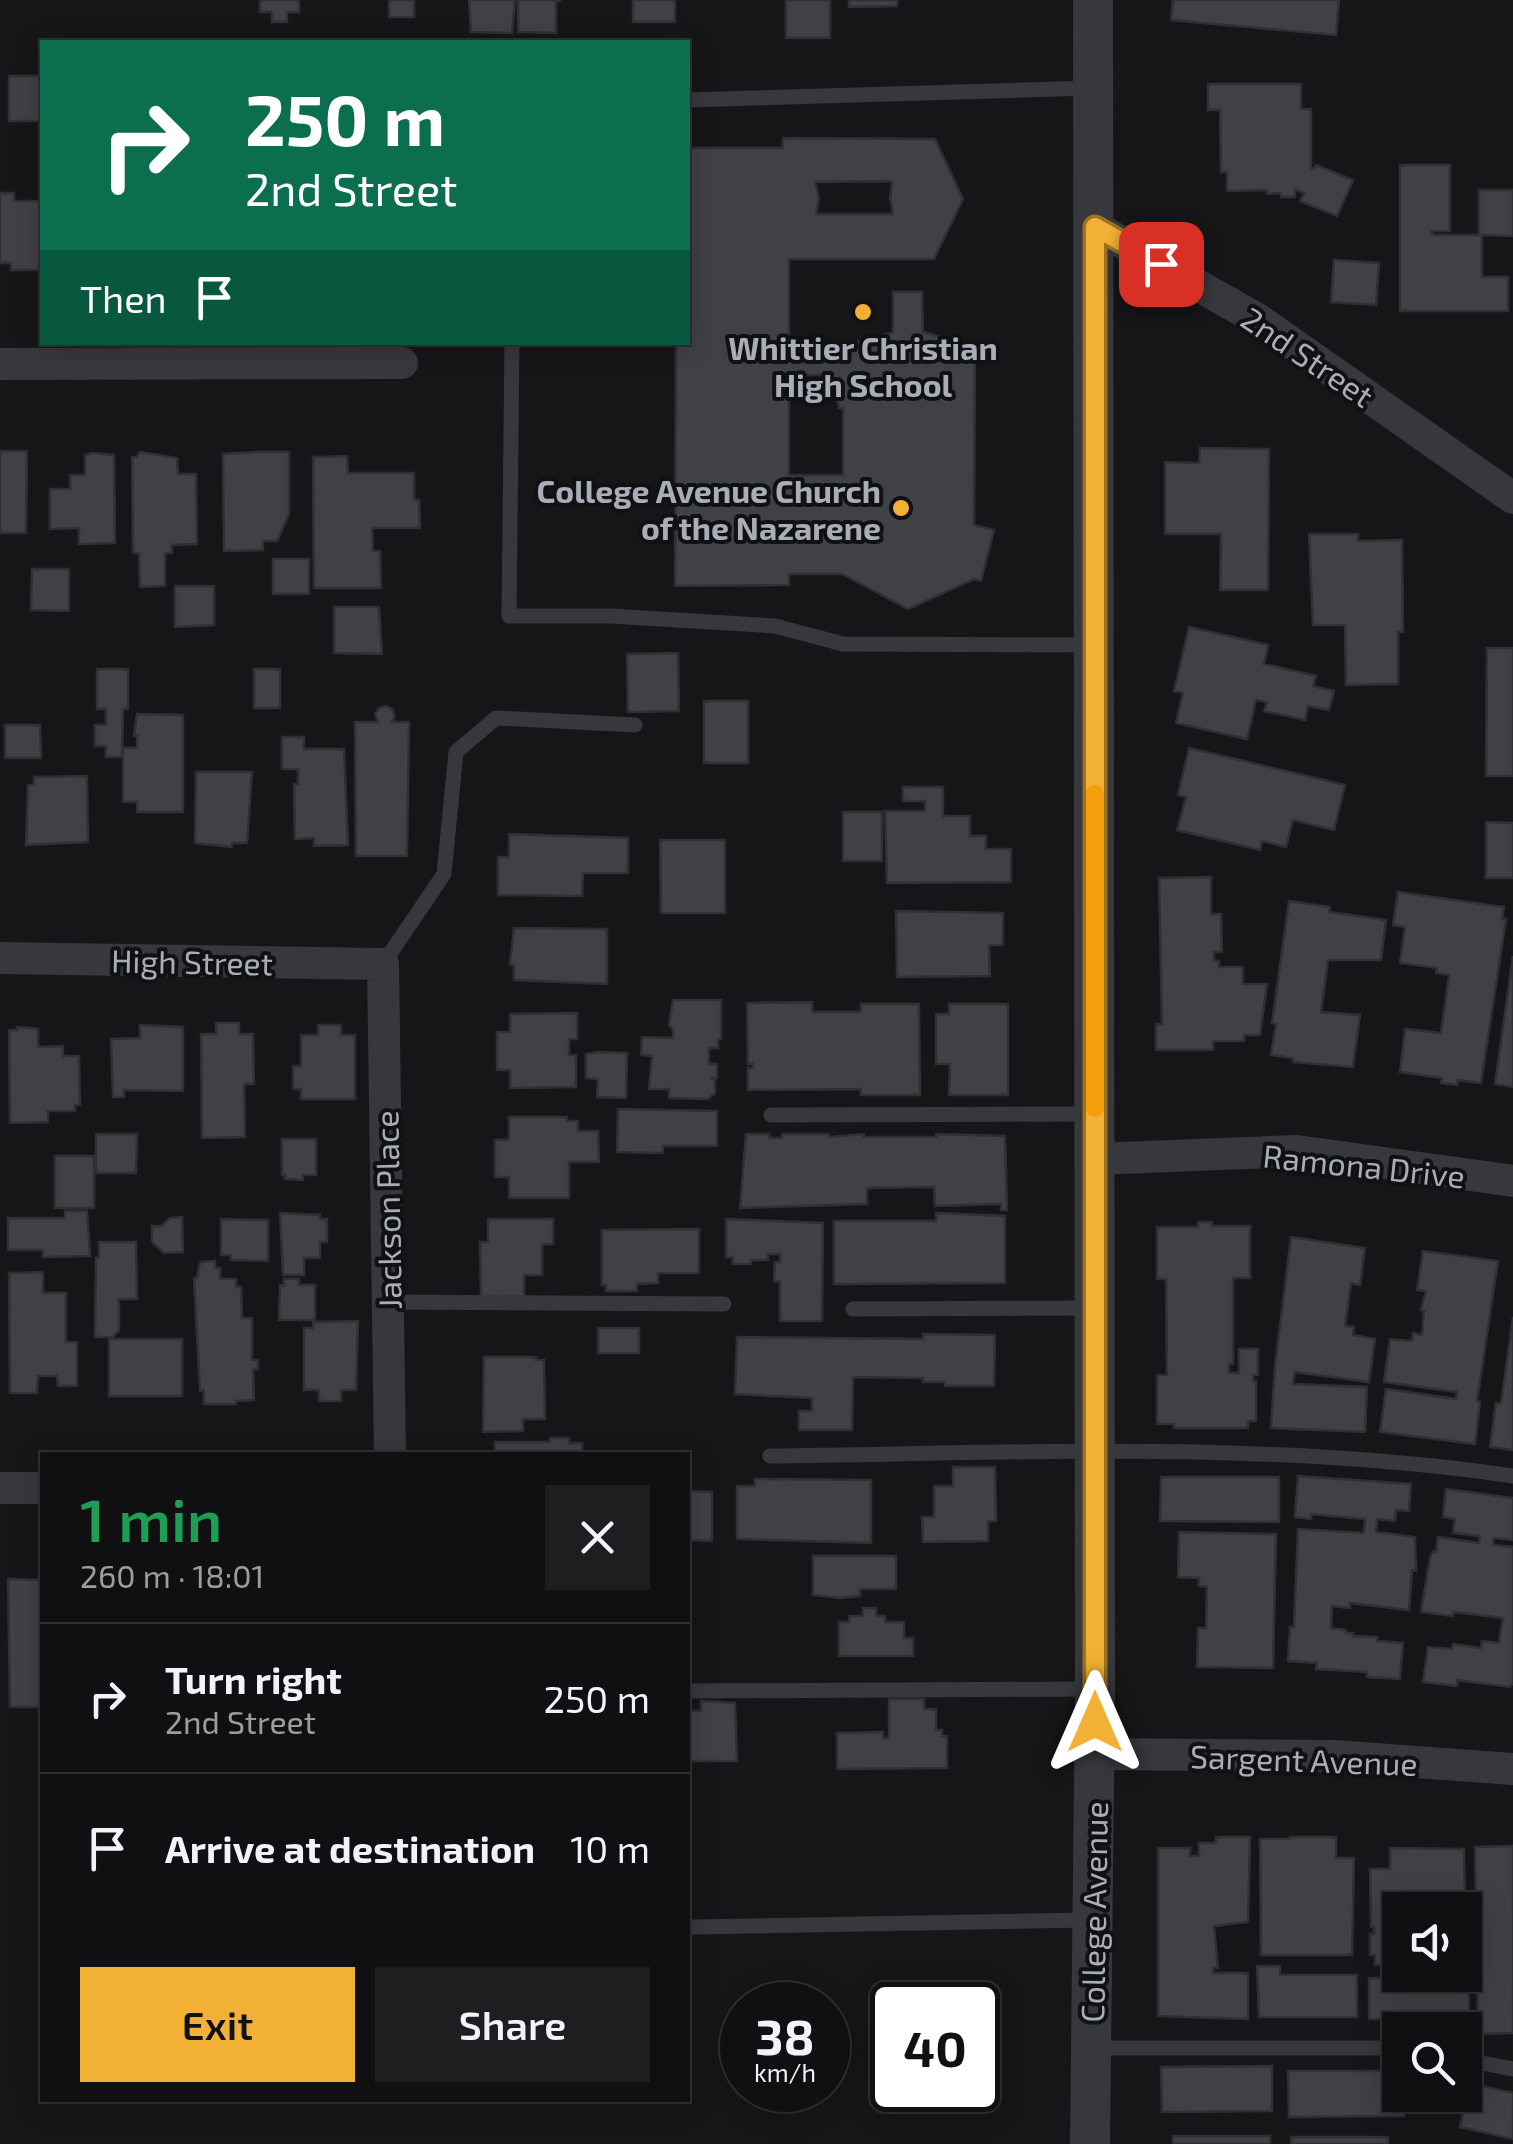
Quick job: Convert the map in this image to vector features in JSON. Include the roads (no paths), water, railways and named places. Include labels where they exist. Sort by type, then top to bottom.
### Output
[{"type":"street","name":"College Avenue","points":[[1090,2144],[1096,1689],[1093,0]]},
{"type":"street","name":"2nd Street","points":[[1095,227],[1260,320],[1513,498]]},
{"type":"street","points":[[0,364],[402,362]]},
{"type":"street","name":"High Street","points":[[0,958],[383,964]]},
{"type":"street","name":"Jackson Place","points":[[383,964],[390,1452]]},
{"type":"street","name":"Ramona Drive","points":[[1095,1158],[1297,1151],[1513,1182]]},
{"type":"street","points":[[0,1488],[40,1488]]},
{"type":"street","name":"Sargent Avenue","points":[[1095,1754],[1334,1756],[1513,1769]]},
{"type":"lane","points":[[690,100],[1094,88]]},
{"type":"lane","points":[[512,345],[508,616],[611,616],[775,626],[843,644],[1095,645]]},
{"type":"lane","points":[[383,964],[444,874],[456,752],[496,718],[635,724]]},
{"type":"lane","points":[[771,1115],[1095,1114]]},
{"type":"lane","points":[[388,1302],[724,1304]]},
{"type":"lane","points":[[853,1309],[1095,1308]]},
{"type":"lane","points":[[770,1456],[1276,1452],[1414,1461],[1513,1476]]},
{"type":"lane","points":[[690,1691],[1096,1689]]},
{"type":"lane","points":[[694,1927],[1093,1920]]},
{"type":"lane","points":[[1092,2048],[1382,2048]]},
{"type":"lane","points":[[1482,2063],[1513,2069]]},
{"type":"place","name":"Whittier Christian High School","points":[[863,312]]},
{"type":"place","name":"College Avenue Church of the Nazarene","points":[[901,508]]}]
